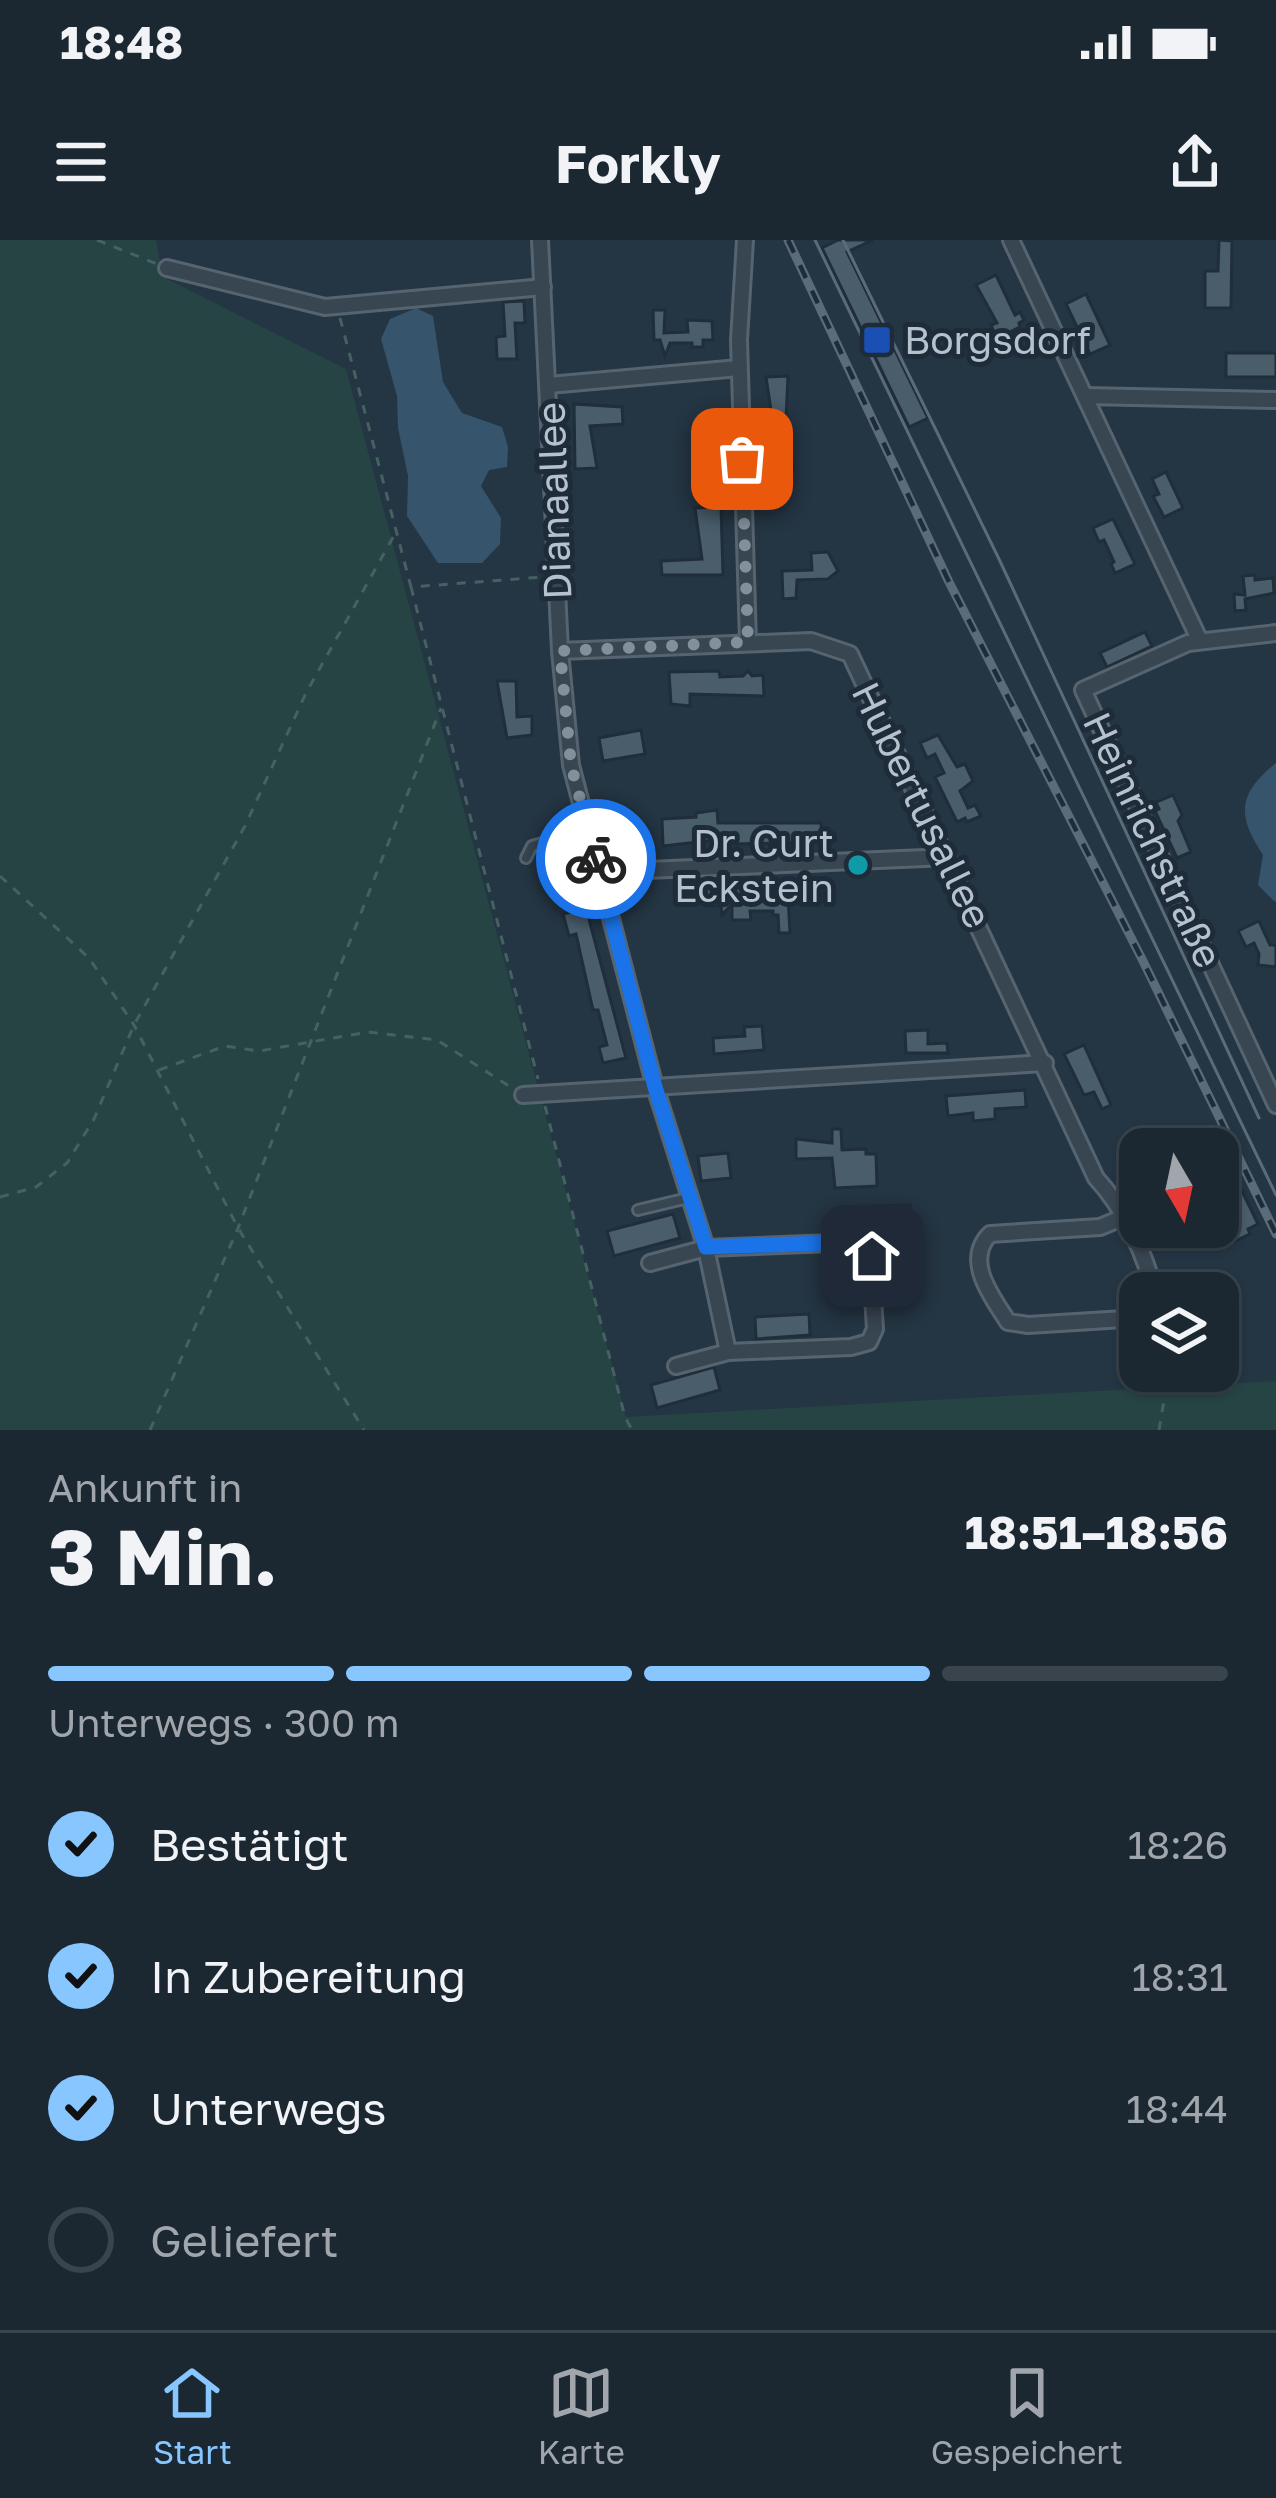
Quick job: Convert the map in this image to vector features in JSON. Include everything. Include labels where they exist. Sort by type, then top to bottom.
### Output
[{"type":"street","name":"Dianaallee","points":[[540,240],[560,651],[571,765],[655,1087],[706,1247],[728,1352]]},
{"type":"street","points":[[745,240],[739,368],[748,642]]},
{"type":"street","points":[[1011,240],[1200,641],[1276,633]]},
{"type":"street","points":[[167,268],[325,307],[543,287]]},
{"type":"street","points":[[549,385],[739,368]]},
{"type":"street","points":[[1085,396],[1276,400]]},
{"type":"street","name":"Hubertusallee","points":[[560,651],[811,641],[850,653],[1096,1178],[1119,1208]]},
{"type":"street","name":"Heinrichstraße","points":[[1200,641],[1083,690],[1276,1105]]},
{"type":"street","points":[[600,872],[948,857]]},
{"type":"street","points":[[523,1095],[1045,1063]]},
{"type":"street","points":[[1119,1219],[1100,1227],[990,1234],[980,1254],[982,1281],[1008,1322],[1119,1319]]},
{"type":"street","points":[[650,1263],[706,1247],[858,1242],[872,1256],[875,1329],[869,1342],[851,1347],[728,1352],[676,1366]]},
{"type":"lane","points":[[526,858],[532,846],[589,830]]},
{"type":"lane","points":[[638,1210],[690,1197]]},
{"type":"path","points":[[98,240],[167,268]]},
{"type":"path","points":[[337,306],[632,1430]]},
{"type":"path","points":[[0,1197],[36,1187],[67,1163],[94,1119],[134,1025],[244,826],[306,693],[396,532]]},
{"type":"path","points":[[411,587],[557,576]]},
{"type":"path","points":[[151,1430],[238,1228],[442,706]]},
{"type":"path","points":[[0,876],[89,958],[134,1025],[238,1228],[364,1430]]},
{"type":"path","points":[[158,1071],[225,1046],[259,1051],[368,1032],[437,1040],[523,1095]]},
{"type":"path","points":[[1159,1430],[1165,1392]]},
{"type":"green space","points":[[0,240],[156,240],[163,277],[346,369],[626,1417],[1119,1390],[1239,1392],[1239,1383],[1276,1381],[1276,1430],[0,1430]]},
{"type":"water","points":[[416,308],[433,316],[443,382],[462,413],[502,427],[508,447],[507,467],[489,470],[481,486],[501,518],[500,544],[482,563],[438,563],[407,516],[408,476],[397,396],[381,339],[390,319]]},
{"type":"water","points":[[1276,763],[1275,902],[1258,885],[1263,855],[1249,829],[1245,806],[1254,785]]},
{"type":"building","points":[[838,240],[873,240],[847,252],[928,418],[909,427],[822,248]]},
{"type":"building","points":[[1219,240],[1232,241],[1231,308],[1205,308],[1205,271],[1218,271]]},
{"type":"building","points":[[996,275],[1015,315],[1020,312],[1024,320],[1004,335],[1002,331],[995,334],[991,325],[997,323],[976,285]]},
{"type":"building","points":[[1086,294],[1110,345],[1090,354],[1066,304]]},
{"type":"building","points":[[524,301],[525,323],[515,323],[517,359],[497,359],[496,337],[505,336],[503,302]]},
{"type":"building","points":[[653,310],[665,310],[664,333],[688,332],[687,320],[712,321],[713,340],[703,340],[703,347],[670,343],[665,356],[660,340],[654,340]]},
{"type":"building","points":[[1226,353],[1276,353],[1276,377],[1226,377]]},
{"type":"building","points":[[788,376],[786,419],[793,468],[772,468],[771,439],[753,437],[753,431],[774,430],[766,377]]},
{"type":"building","points":[[574,404],[622,407],[623,424],[590,426],[597,468],[575,469]]},
{"type":"building","points":[[1166,472],[1183,508],[1164,517],[1153,496],[1159,494],[1152,479]]},
{"type":"building","points":[[721,507],[723,575],[662,575],[661,561],[702,559],[695,508]]},
{"type":"building","points":[[1113,519],[1135,564],[1115,573],[1104,540],[1099,542],[1093,528]]},
{"type":"building","points":[[828,552],[838,571],[828,579],[797,580],[796,598],[783,599],[782,571],[812,570],[811,553]]},
{"type":"building","points":[[1255,575],[1255,580],[1273,578],[1274,593],[1245,599],[1246,610],[1235,611],[1234,594],[1245,595],[1243,576]]},
{"type":"building","points":[[1145,632],[1152,646],[1107,667],[1100,653]]},
{"type":"building","points":[[719,671],[720,677],[743,676],[748,671],[752,676],[763,675],[764,696],[690,694],[690,706],[671,704],[669,672]]},
{"type":"building","points":[[497,681],[516,681],[517,717],[532,716],[532,735],[507,738]]},
{"type":"building","points":[[641,730],[645,754],[603,761],[599,738]]},
{"type":"building","points":[[938,735],[957,767],[965,764],[973,781],[960,791],[968,808],[975,805],[981,816],[967,822],[965,818],[957,822],[935,777],[944,773],[935,754],[927,758],[920,743]]},
{"type":"building","points":[[1173,795],[1191,852],[1177,858],[1155,811],[1159,809],[1156,802]]},
{"type":"building","points":[[717,810],[718,823],[821,823],[822,842],[735,844],[734,838],[663,846],[662,819]]},
{"type":"building","points":[[755,887],[758,897],[788,897],[790,933],[779,933],[778,915],[773,911],[750,911],[751,920],[732,920],[732,904],[722,915],[721,906],[707,906],[706,889]]},
{"type":"building","points":[[586,908],[626,1058],[603,1063],[599,1047],[607,1045],[598,1010],[593,1010],[576,934],[569,936],[563,914]]},
{"type":"building","points":[[1259,921],[1270,945],[1276,945],[1276,967],[1258,965],[1254,943],[1246,947],[1238,931]]},
{"type":"building","points":[[762,1026],[764,1050],[714,1054],[713,1038],[745,1036],[744,1027]]},
{"type":"building","points":[[928,1030],[928,1044],[947,1043],[948,1053],[906,1053],[905,1031]]},
{"type":"building","points":[[1084,1045],[1111,1105],[1102,1109],[1094,1092],[1084,1095],[1064,1054]]},
{"type":"building","points":[[1025,1090],[1026,1107],[995,1109],[995,1119],[973,1121],[973,1113],[948,1116],[946,1096]]},
{"type":"building","points":[[832,1129],[841,1129],[842,1150],[866,1149],[866,1154],[876,1154],[877,1186],[835,1188],[832,1158],[796,1159],[796,1139],[832,1143]]},
{"type":"building","points":[[728,1153],[731,1178],[701,1181],[698,1156]]},
{"type":"building","points":[[1239,1190],[1258,1224],[1239,1239]]},
{"type":"building","points":[[910,1205],[910,1224],[871,1225],[871,1232],[852,1231],[851,1207]]},
{"type":"building","points":[[673,1214],[680,1238],[614,1256],[607,1231]]},
{"type":"building","points":[[809,1314],[810,1335],[756,1339],[755,1317]]},
{"type":"building","points":[[714,1367],[720,1390],[657,1408],[651,1385]]},
{"type":"tram line","points":[[815,240],[1276,1195]]},
{"type":"tram line","points":[[843,240],[999,559],[1259,1118]]},
{"type":"railway","points":[[788,240],[949,582],[1276,1234]]},
{"type":"way so far","points":[[596,859],[571,765],[560,651],[748,642],[742,459]]},
{"type":"place","name":"Borgsdorf","points":[[877,340]]},
{"type":"place","name":"Dr. Curt Eckstein","points":[[858,865]]},
{"type":"route","points":[[596,859],[655,1087],[706,1247],[858,1242],[872,1256]]}]
